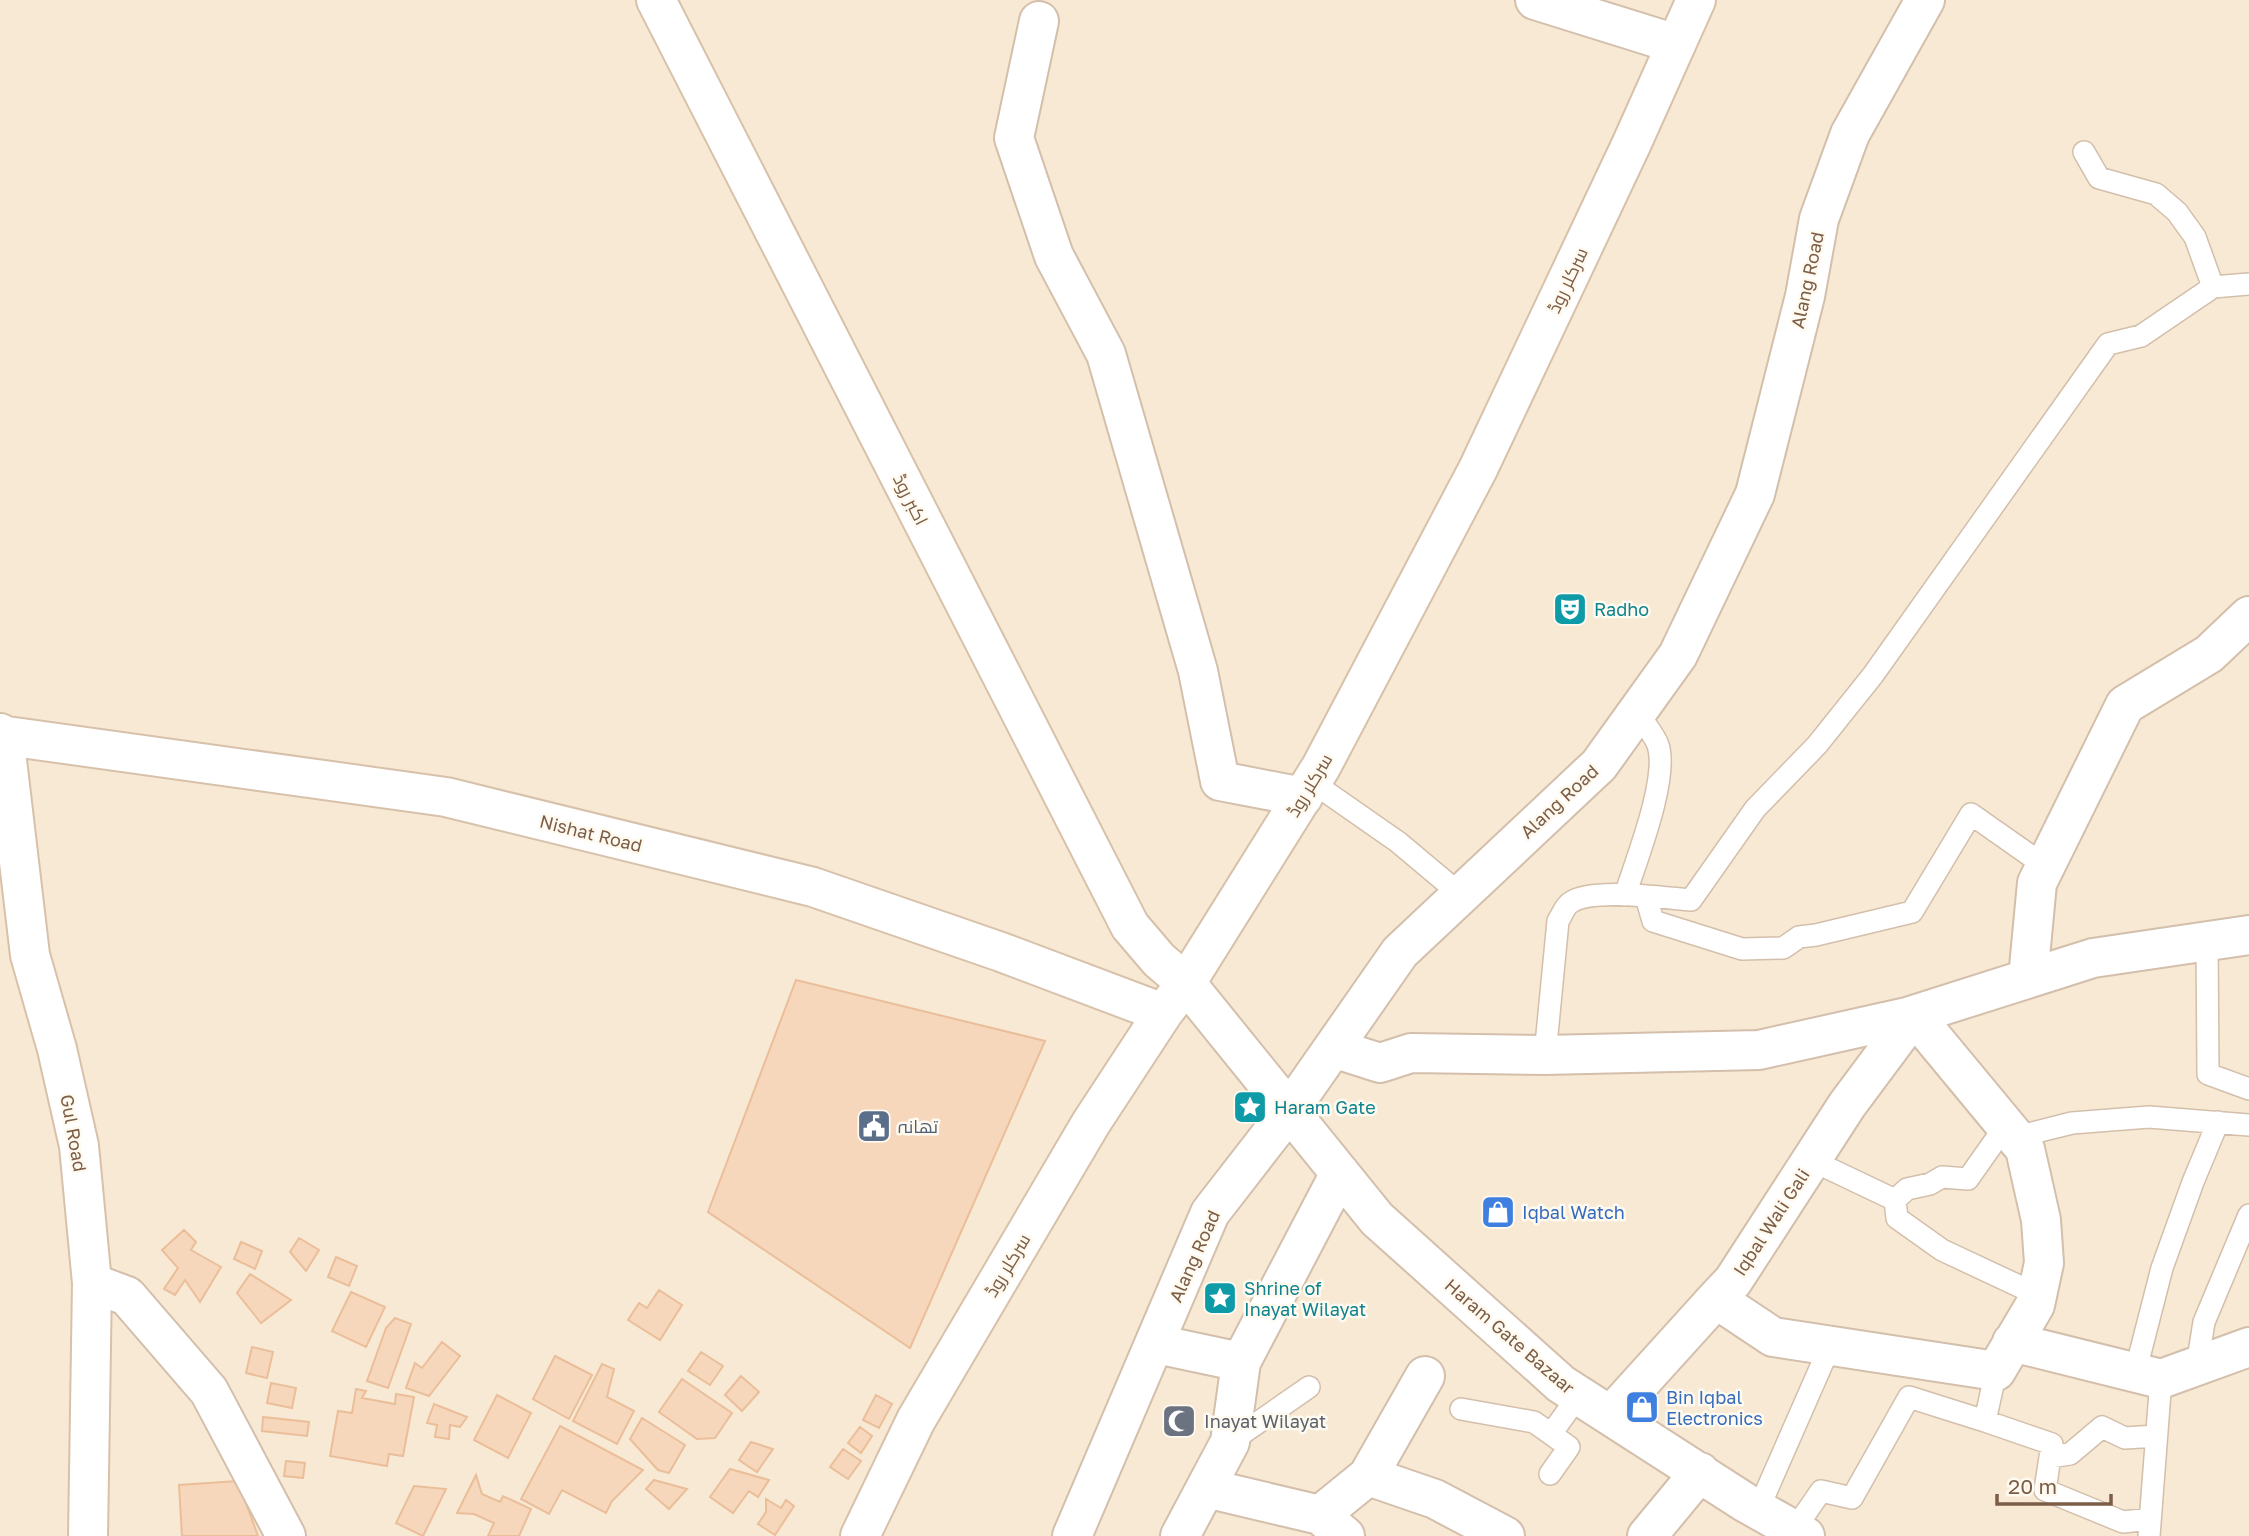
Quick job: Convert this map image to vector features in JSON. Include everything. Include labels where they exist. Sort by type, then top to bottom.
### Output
[{"type":"street","name":"اکبر روڈ","points":[[656,0],[1130,926],[1159,960],[1175,998],[1289,1111]]},
{"type":"street","points":[[1535,0],[1676,44]]},
{"type":"street","name":"سرکلر روڈ","points":[[860,1536],[916,1420],[1091,1123],[1175,998],[1307,789],[1478,469],[1696,0]]},
{"type":"street","name":"Alang Road","points":[[1072,1536],[1210,1213],[1289,1111],[1399,952],[1599,765],[1678,655],[1755,494],[1805,296],[1819,219],[1850,134],[1925,0]]},
{"type":"street","points":[[1039,21],[1014,138],[1054,256],[1106,354],[1198,671],[1220,781],[1307,789]]},
{"type":"street","points":[[2028,978],[2037,883],[2125,705],[2209,654],[2249,616]]},
{"type":"street","name":"Nishat Road","points":[[1,734],[446,797],[813,887],[1001,952],[1175,998]]},
{"type":"street","name":"Gul Road","points":[[1,734],[30,955],[57,1049],[79,1146],[92,1283],[88,1536]]},
{"type":"street","points":[[1333,1048],[1380,1063],[1411,1053],[1545,1055],[1759,1050],[1914,1015],[2094,958],[2249,935]]},
{"type":"street","points":[[1914,1015],[2025,1149],[2041,1220],[2044,1263],[2035,1305],[2004,1357]]},
{"type":"street","name":"Iqbal Wali Gali","points":[[1611,1415],[1733,1281],[1847,1105],[1914,1015]]},
{"type":"street","name":"Haram Gate Bazaar","points":[[1289,1111],[1377,1219],[1561,1384],[1758,1510],[1801,1534]]},
{"type":"street","points":[[1180,1536],[1230,1442],[1241,1362],[1340,1173]]},
{"type":"street","points":[[92,1283],[127,1296],[209,1391],[286,1536]]},
{"type":"street","points":[[1717,1299],[1773,1337],[1830,1346],[2004,1357],[2148,1376],[2197,1366],[2249,1347]]},
{"type":"street","points":[[1156,1344],[1241,1362]]},
{"type":"street","points":[[1206,1488],[1333,1525],[1368,1476],[1425,1376]]},
{"type":"street","points":[[1647,1536],[1700,1472]]},
{"type":"street","points":[[1368,1476],[1435,1499],[1505,1536]]},
{"type":"lane","points":[[2084,152],[2099,178],[2156,194],[2177,212],[2195,237],[2213,287]]},
{"type":"lane","points":[[1545,1055],[1558,921],[1569,903],[1586,895],[1691,900],[1755,809],[1817,745],[1873,675],[2108,344],[2141,336],[2213,287],[2249,284]]},
{"type":"lane","points":[[1637,712],[1658,745],[1659,774],[1635,896],[1653,922],[1742,949],[1783,948],[1799,937],[1912,912],[1971,814],[2045,866]]},
{"type":"lane","points":[[1307,789],[1398,842],[1460,894]]},
{"type":"lane","points":[[2207,941],[2208,1074],[2249,1089]]},
{"type":"lane","points":[[1895,1200],[1907,1189],[1930,1184],[1942,1177],[1968,1179],[2011,1131],[2149,1117],[2249,1125]]},
{"type":"lane","points":[[1801,1534],[1821,1491],[1852,1498],[1909,1397],[2052,1444],[2045,1490],[2120,1529],[2149,1528],[2156,1436],[2148,1376],[2162,1268],[2218,1122]]},
{"type":"lane","points":[[1811,1160],[1895,1200]]},
{"type":"lane","points":[[1895,1200],[1897,1218],[1942,1250],[2038,1295]]},
{"type":"lane","points":[[2197,1366],[2204,1322],[2249,1215]]},
{"type":"lane","points":[[1758,1510],[1830,1346]]},
{"type":"lane","points":[[1985,1421],[2004,1357]]},
{"type":"lane","points":[[1230,1442],[1308,1387]]},
{"type":"lane","points":[[1550,1434],[1579,1395]]},
{"type":"lane","points":[[1461,1409],[1534,1422],[1569,1447],[1550,1474]]},
{"type":"lane","points":[[2050,1457],[2070,1454],[2102,1427],[2125,1438],[2156,1436]]},
{"type":"shaded area","points":[[0,0],[2249,0],[2249,1536],[0,1536]]},
{"type":"building","name":"تھانہ","points":[[796,980],[1045,1041],[910,1348],[708,1212]]},
{"type":"building","points":[[184,1230],[196,1242],[191,1250],[221,1267],[200,1302],[185,1280],[175,1295],[164,1289],[178,1268],[162,1250]]},
{"type":"building","points":[[299,1238],[319,1250],[306,1271],[290,1252]]},
{"type":"building","points":[[241,1242],[262,1251],[255,1269],[234,1259]]},
{"type":"building","points":[[336,1257],[357,1266],[349,1286],[328,1277]]},
{"type":"building","points":[[250,1274],[291,1300],[261,1323],[237,1293]]},
{"type":"building","points":[[659,1290],[682,1305],[660,1340],[628,1320],[639,1303],[647,1308]]},
{"type":"building","points":[[351,1292],[385,1307],[366,1347],[332,1331]]},
{"type":"building","points":[[395,1318],[411,1324],[388,1388],[367,1381],[386,1328]]},
{"type":"building","points":[[442,1342],[460,1356],[429,1396],[406,1388],[415,1363],[422,1368]]},
{"type":"building","points":[[252,1347],[273,1352],[267,1378],[246,1373]]},
{"type":"building","points":[[701,1352],[723,1366],[710,1385],[688,1371]]},
{"type":"building","points":[[555,1356],[592,1375],[569,1419],[533,1399]]},
{"type":"building","points":[[602,1364],[614,1369],[607,1397],[634,1411],[617,1444],[573,1421]]},
{"type":"building","points":[[741,1376],[759,1392],[742,1411],[725,1395]]},
{"type":"building","points":[[682,1379],[732,1413],[715,1438],[697,1439],[659,1412]]},
{"type":"building","points":[[271,1383],[296,1388],[292,1408],[267,1403]]},
{"type":"building","points":[[356,1389],[366,1391],[362,1398],[395,1404],[396,1394],[414,1397],[403,1456],[389,1454],[387,1466],[330,1456],[338,1411],[352,1413]]},
{"type":"building","points":[[497,1395],[531,1413],[508,1458],[474,1440]]},
{"type":"building","points":[[876,1395],[892,1404],[879,1428],[863,1420]]},
{"type":"building","points":[[434,1404],[467,1417],[460,1427],[450,1425],[449,1439],[435,1437],[437,1425],[427,1423]]},
{"type":"building","points":[[263,1417],[309,1422],[307,1436],[262,1431]]},
{"type":"building","points":[[642,1418],[685,1445],[669,1473],[658,1470],[630,1439]]},
{"type":"building","points":[[560,1426],[643,1470],[612,1501],[606,1513],[562,1490],[549,1514],[521,1499]]},
{"type":"building","points":[[860,1427],[872,1436],[861,1453],[848,1443]]},
{"type":"building","points":[[751,1442],[773,1449],[757,1472],[739,1460]]},
{"type":"building","points":[[843,1449],[861,1461],[848,1479],[830,1467]]},
{"type":"building","points":[[286,1461],[305,1463],[303,1478],[284,1476]]},
{"type":"building","points":[[730,1469],[769,1480],[758,1497],[749,1491],[733,1513],[710,1497]]},
{"type":"building","points":[[476,1475],[482,1494],[500,1502],[503,1496],[531,1509],[519,1536],[488,1536],[494,1523],[474,1514],[457,1513]]},
{"type":"building","points":[[654,1480],[687,1489],[669,1509],[646,1489]]},
{"type":"building","points":[[238,1481],[258,1536],[182,1536],[179,1485]]},
{"type":"building","points":[[414,1486],[446,1489],[423,1536],[396,1523]]},
{"type":"building","points":[[766,1499],[781,1508],[786,1500],[794,1506],[775,1535],[758,1524],[766,1512]]},
{"type":"place","name":"Radho","points":[[1570,609]]},
{"type":"place","name":"Haram Gate","points":[[1250,1107]]},
{"type":"place","name":"تھانہ","points":[[874,1126]]},
{"type":"place","name":"Iqbal Watch","points":[[1498,1212]]},
{"type":"place","name":"Shrine of Inayat Wilayat","points":[[1220,1298]]},
{"type":"place","name":"Bin Iqbal Electronics","points":[[1642,1407]]},
{"type":"place","name":"Inayat Wilayat","points":[[1179,1421]]}]
